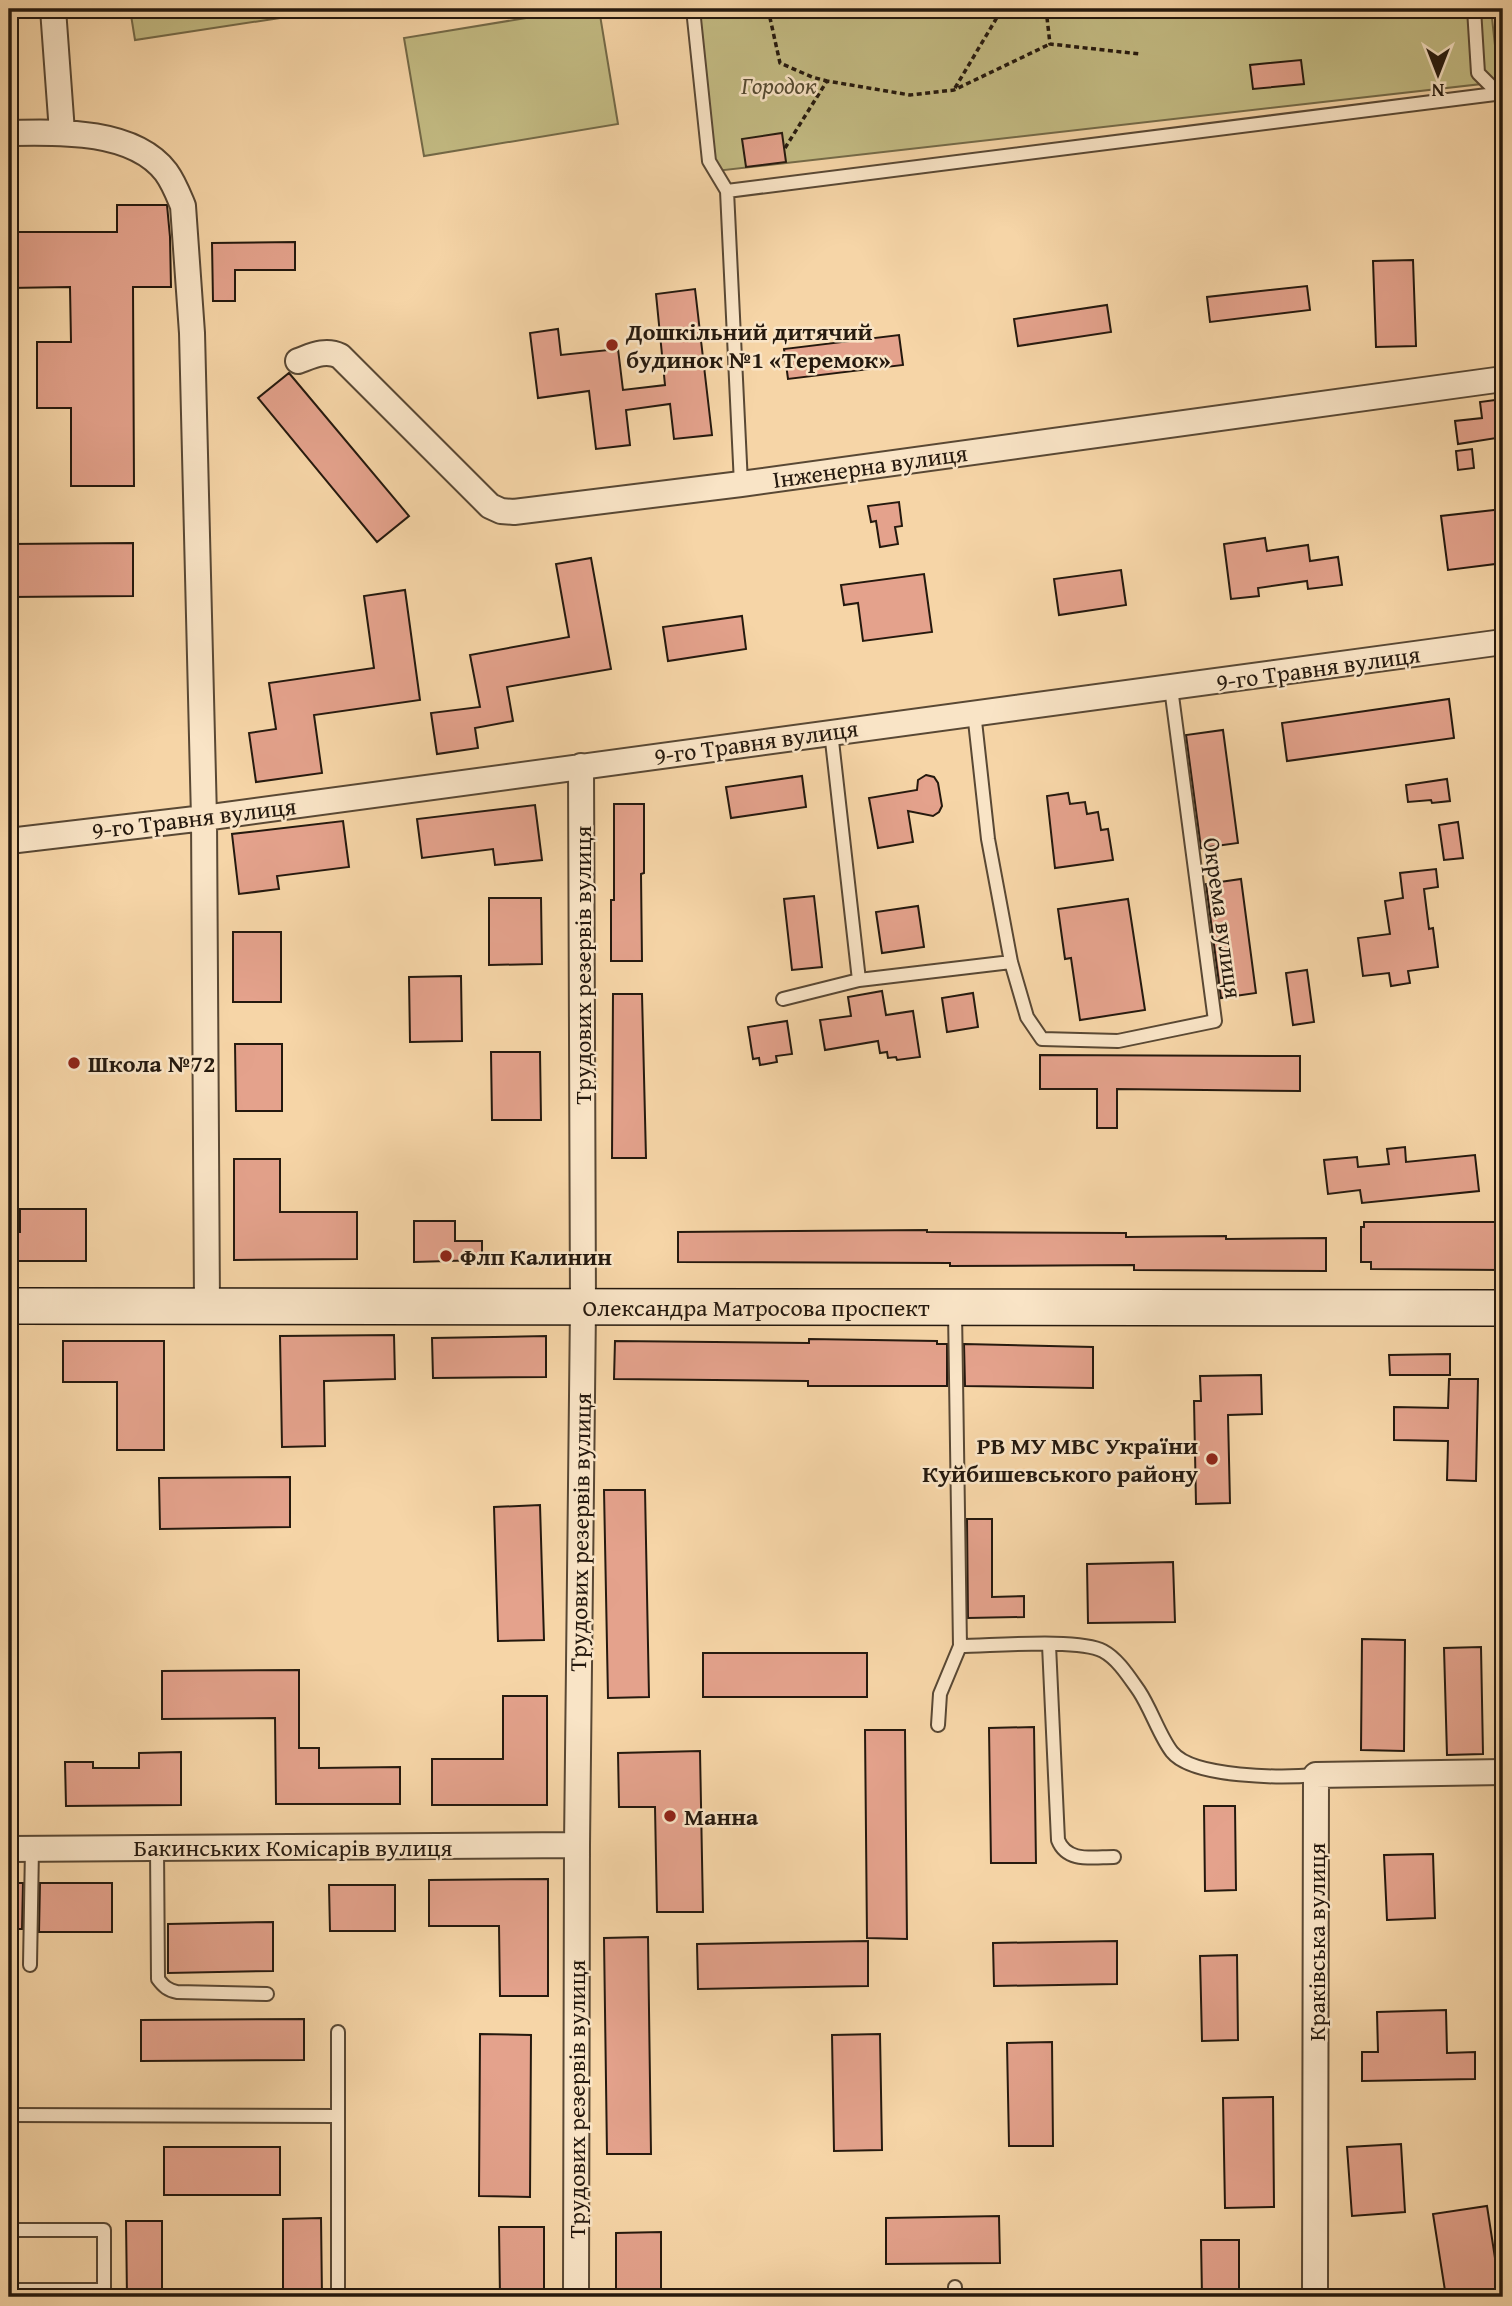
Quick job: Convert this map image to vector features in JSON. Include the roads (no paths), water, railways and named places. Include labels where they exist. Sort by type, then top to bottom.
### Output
[{"type":"main road","name":"Олександра Матросова проспект","points":[[9,1306],[1503,1308]]},
{"type":"street","points":[[53,9],[62,132]]},
{"type":"street","points":[[9,133],[62,132],[126,144],[149,156],[165,170],[176,187],[183,206],[192,333],[204,817],[207,1306]]},
{"type":"street","name":"Інженерна вулиця","points":[[298,361],[323,353],[340,356],[490,506],[501,511],[514,512],[741,484],[1503,379]]},
{"type":"street","name":"9-го Травня вулиця","points":[[9,841],[1503,642]]},
{"type":"street","name":"Трудових резервів вулиця","points":[[576,2297],[577,1845],[583,1307],[581,766]]},
{"type":"street","points":[[1316,1775],[1503,1772]]},
{"type":"street","name":"Краківська вулиця","points":[[1315,2297],[1316,1775]]},
{"type":"street","name":"Бакинських Комісарів вулиця","points":[[20,1849],[577,1845]]},
{"type":"lane","points":[[693,9],[709,161],[727,191],[741,484]]},
{"type":"lane","points":[[1474,9],[1478,73],[1501,93]]},
{"type":"lane","points":[[727,191],[1501,93]]},
{"type":"lane","name":"Окрема вулиця","points":[[974,712],[988,839],[1011,962],[1027,1017],[1042,1039],[1118,1041],[1215,1021],[1171,688]]},
{"type":"lane","points":[[831,732],[859,980]]},
{"type":"lane","points":[[783,999],[859,980],[1011,962]]},
{"type":"lane","points":[[938,1725],[940,1694],[960,1646],[955,1307]]},
{"type":"lane","points":[[1049,1645],[1058,1840],[1061,1849],[1067,1854],[1114,1857]]},
{"type":"lane","points":[[960,1646],[1084,1646],[1102,1651],[1115,1660],[1148,1704],[1170,1750],[1181,1761],[1246,1775],[1282,1778],[1316,1775]]},
{"type":"lane","points":[[157,1848],[159,1979],[163,1986],[177,1992],[268,1994]]},
{"type":"lane","points":[[20,1849],[30,1965]]},
{"type":"lane","points":[[338,2032],[338,2297]]},
{"type":"lane","points":[[9,2115],[338,2116]]},
{"type":"lane","points":[[9,2230],[104,2230],[104,2294],[9,2290]]},
{"type":"place","name":"Дошкільний дитячий будинок №1 «Теремок»","points":[[612,345]]},
{"type":"place","name":"Школа №72","points":[[74,1063]]},
{"type":"place","name":"Флп Калинин","points":[[446,1256]]},
{"type":"place","name":"РВ МУ МВС України Куйбишевського району","points":[[1212,1459]]},
{"type":"place","name":"Манна","points":[[670,1816]]},
{"type":"park label","name":"Городок","points":[[779,85]]}]
